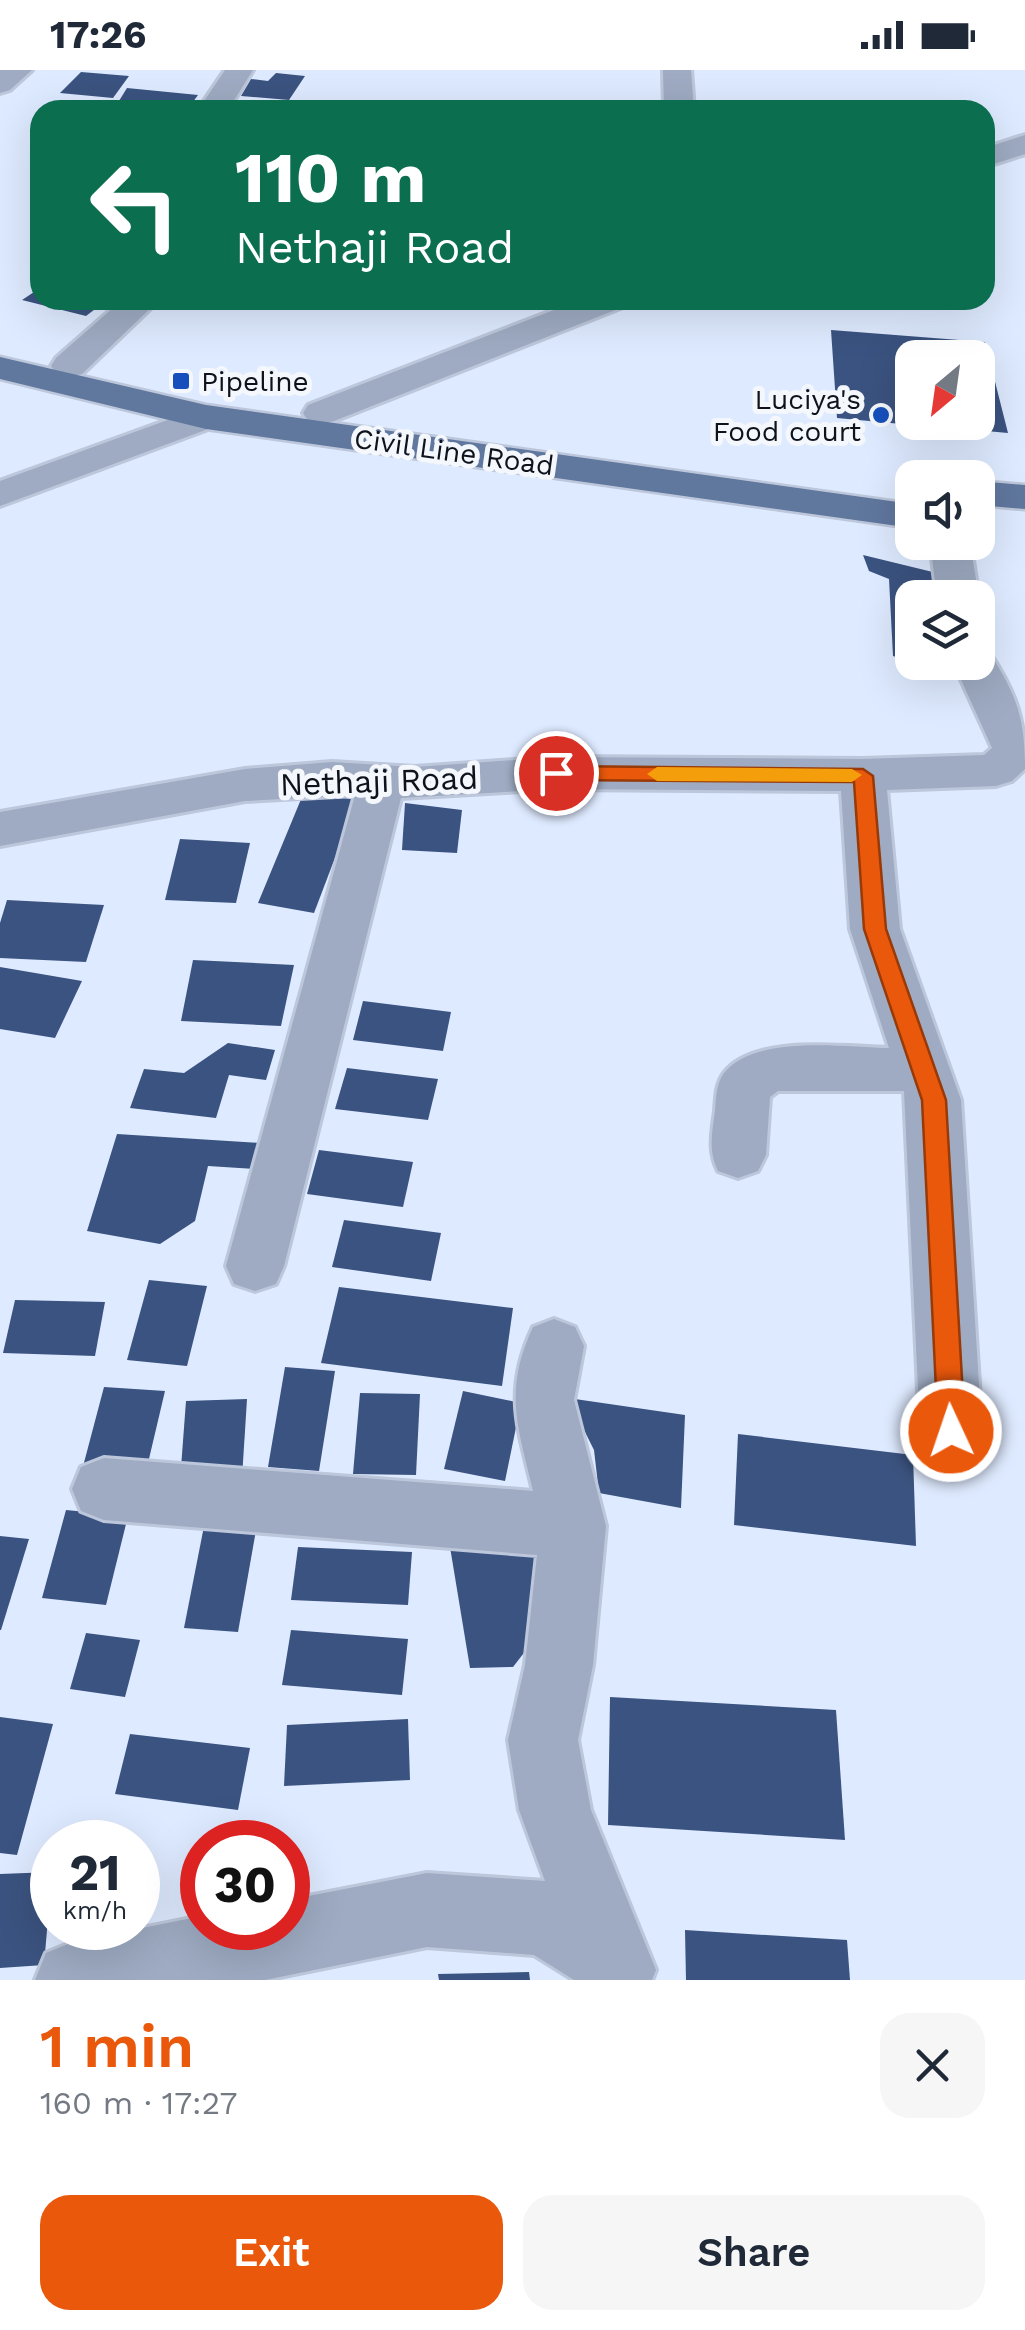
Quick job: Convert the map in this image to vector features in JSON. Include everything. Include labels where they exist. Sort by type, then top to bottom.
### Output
[{"type":"main road","name":"Civil Line Road","points":[[0,351],[236,402],[895,485]]},
{"type":"main road","name":"Civil Line Road","points":[[0,368],[206,418],[895,514]]},
{"type":"main road","points":[[995,495],[1025,498]]},
{"type":"main road","points":[[995,524],[1025,526]]},
{"type":"street","points":[[0,84],[18,70]]},
{"type":"street","points":[[220,100],[239,70]]},
{"type":"street","points":[[677,70],[678,100]]},
{"type":"street","points":[[995,154],[1025,144]]},
{"type":"street","points":[[69,366],[131,310]]},
{"type":"street","points":[[321,413],[585,310]]},
{"type":"street","points":[[0,494],[206,418]]},
{"type":"street","name":"Nethaji Road","points":[[0,829],[245,785],[332,778],[415,782],[556,773],[863,776],[996,770],[1016,751],[982,680]]},
{"type":"street","points":[[863,776],[875,929],[934,1100],[951,1431]]},
{"type":"street","points":[[256,1266],[382,781]]},
{"type":"street","points":[[738,1155],[744,1088],[766,1071],[810,1067],[923,1070]]},
{"type":"street","points":[[554,1346],[543,1400],[573,1526],[559,1665],[544,1740],[556,1810],[618,1970]]},
{"type":"street","points":[[104,1489],[573,1526]]},
{"type":"street","points":[[73,1980],[427,1910],[544,1918],[618,1970]]},
{"type":"building","points":[[81,72],[129,76],[113,98],[60,93]]},
{"type":"building","points":[[276,73],[305,76],[289,100],[241,96],[251,79],[268,81]]},
{"type":"building","points":[[127,88],[198,95],[194,100],[120,100]]},
{"type":"building","points":[[62,310],[94,310],[86,316]]},
{"type":"building","points":[[831,330],[959,340],[895,340],[895,423],[837,418]]},
{"type":"building","points":[[995,382],[1008,433],[995,432]]},
{"type":"building","points":[[863,555],[945,575],[945,580],[895,580],[895,657],[889,579],[869,571]]},
{"type":"building","points":[[304,792],[357,800],[314,913],[258,903]]},
{"type":"building","points":[[405,803],[462,810],[457,853],[402,850]]},
{"type":"building","points":[[180,839],[250,843],[236,903],[165,900]]},
{"type":"building","points":[[7,900],[104,905],[86,962],[0,958],[0,923]]},
{"type":"building","points":[[193,960],[294,965],[281,1026],[181,1021]]},
{"type":"building","points":[[0,967],[82,981],[55,1038],[0,1029]]},
{"type":"building","points":[[363,1001],[451,1012],[443,1051],[353,1040]]},
{"type":"building","points":[[228,1043],[275,1050],[266,1080],[229,1075],[216,1118],[130,1108],[144,1069],[184,1073]]},
{"type":"building","points":[[347,1068],[438,1079],[428,1120],[335,1109]]},
{"type":"building","points":[[117,1134],[261,1143],[255,1169],[208,1166],[195,1221],[160,1244],[87,1231]]},
{"type":"building","points":[[319,1150],[413,1162],[403,1207],[307,1194]]},
{"type":"building","points":[[344,1220],[441,1233],[431,1281],[332,1267]]},
{"type":"building","points":[[149,1280],[207,1286],[187,1366],[127,1360]]},
{"type":"building","points":[[339,1287],[513,1308],[502,1386],[321,1363]]},
{"type":"building","points":[[15,1300],[105,1302],[95,1356],[3,1353]]},
{"type":"building","points":[[285,1367],[335,1371],[319,1471],[268,1467]]},
{"type":"building","points":[[104,1387],[165,1391],[144,1480],[81,1474]]},
{"type":"building","points":[[463,1391],[521,1403],[505,1481],[444,1469]]},
{"type":"building","points":[[360,1393],[420,1394],[416,1475],[353,1474]]},
{"type":"building","points":[[568,1398],[685,1415],[681,1508],[599,1493],[594,1450]]},
{"type":"building","points":[[247,1399],[242,1478],[180,1481],[186,1401]]},
{"type":"building","points":[[738,1434],[913,1455],[916,1546],[734,1525]]},
{"type":"building","points":[[66,1510],[128,1516],[106,1605],[42,1598]]},
{"type":"building","points":[[206,1516],[258,1519],[238,1632],[184,1628]]},
{"type":"building","points":[[0,1536],[29,1539],[1,1630],[0,1630]]},
{"type":"building","points":[[540,1536],[537,1636],[513,1667],[470,1668],[449,1541]]},
{"type":"building","points":[[298,1547],[412,1552],[408,1605],[291,1600]]},
{"type":"building","points":[[291,1630],[408,1639],[402,1695],[282,1685]]},
{"type":"building","points":[[86,1633],[140,1640],[125,1697],[70,1689]]},
{"type":"building","points":[[610,1697],[836,1710],[845,1840],[608,1825]]},
{"type":"building","points":[[0,1717],[53,1724],[17,1855],[0,1853]]},
{"type":"building","points":[[408,1719],[410,1780],[284,1786],[287,1725]]},
{"type":"building","points":[[130,1734],[250,1748],[238,1810],[115,1794]]},
{"type":"building","points":[[30,1873],[30,1950],[45,1950],[44,1965],[0,1968],[0,1874]]},
{"type":"building","points":[[685,1930],[847,1940],[850,1980],[686,1980]]},
{"type":"building","points":[[529,1972],[530,1980],[439,1980],[438,1974]]},
{"type":"slow traffic","points":[[657,774],[852,775]]},
{"type":"place","name":"Pipeline","points":[[181,381]]},
{"type":"place","name":"Luciya's Food court","points":[[881,415]]},
{"type":"route","points":[[556,773],[863,776],[875,929],[934,1100],[951,1431]]}]
